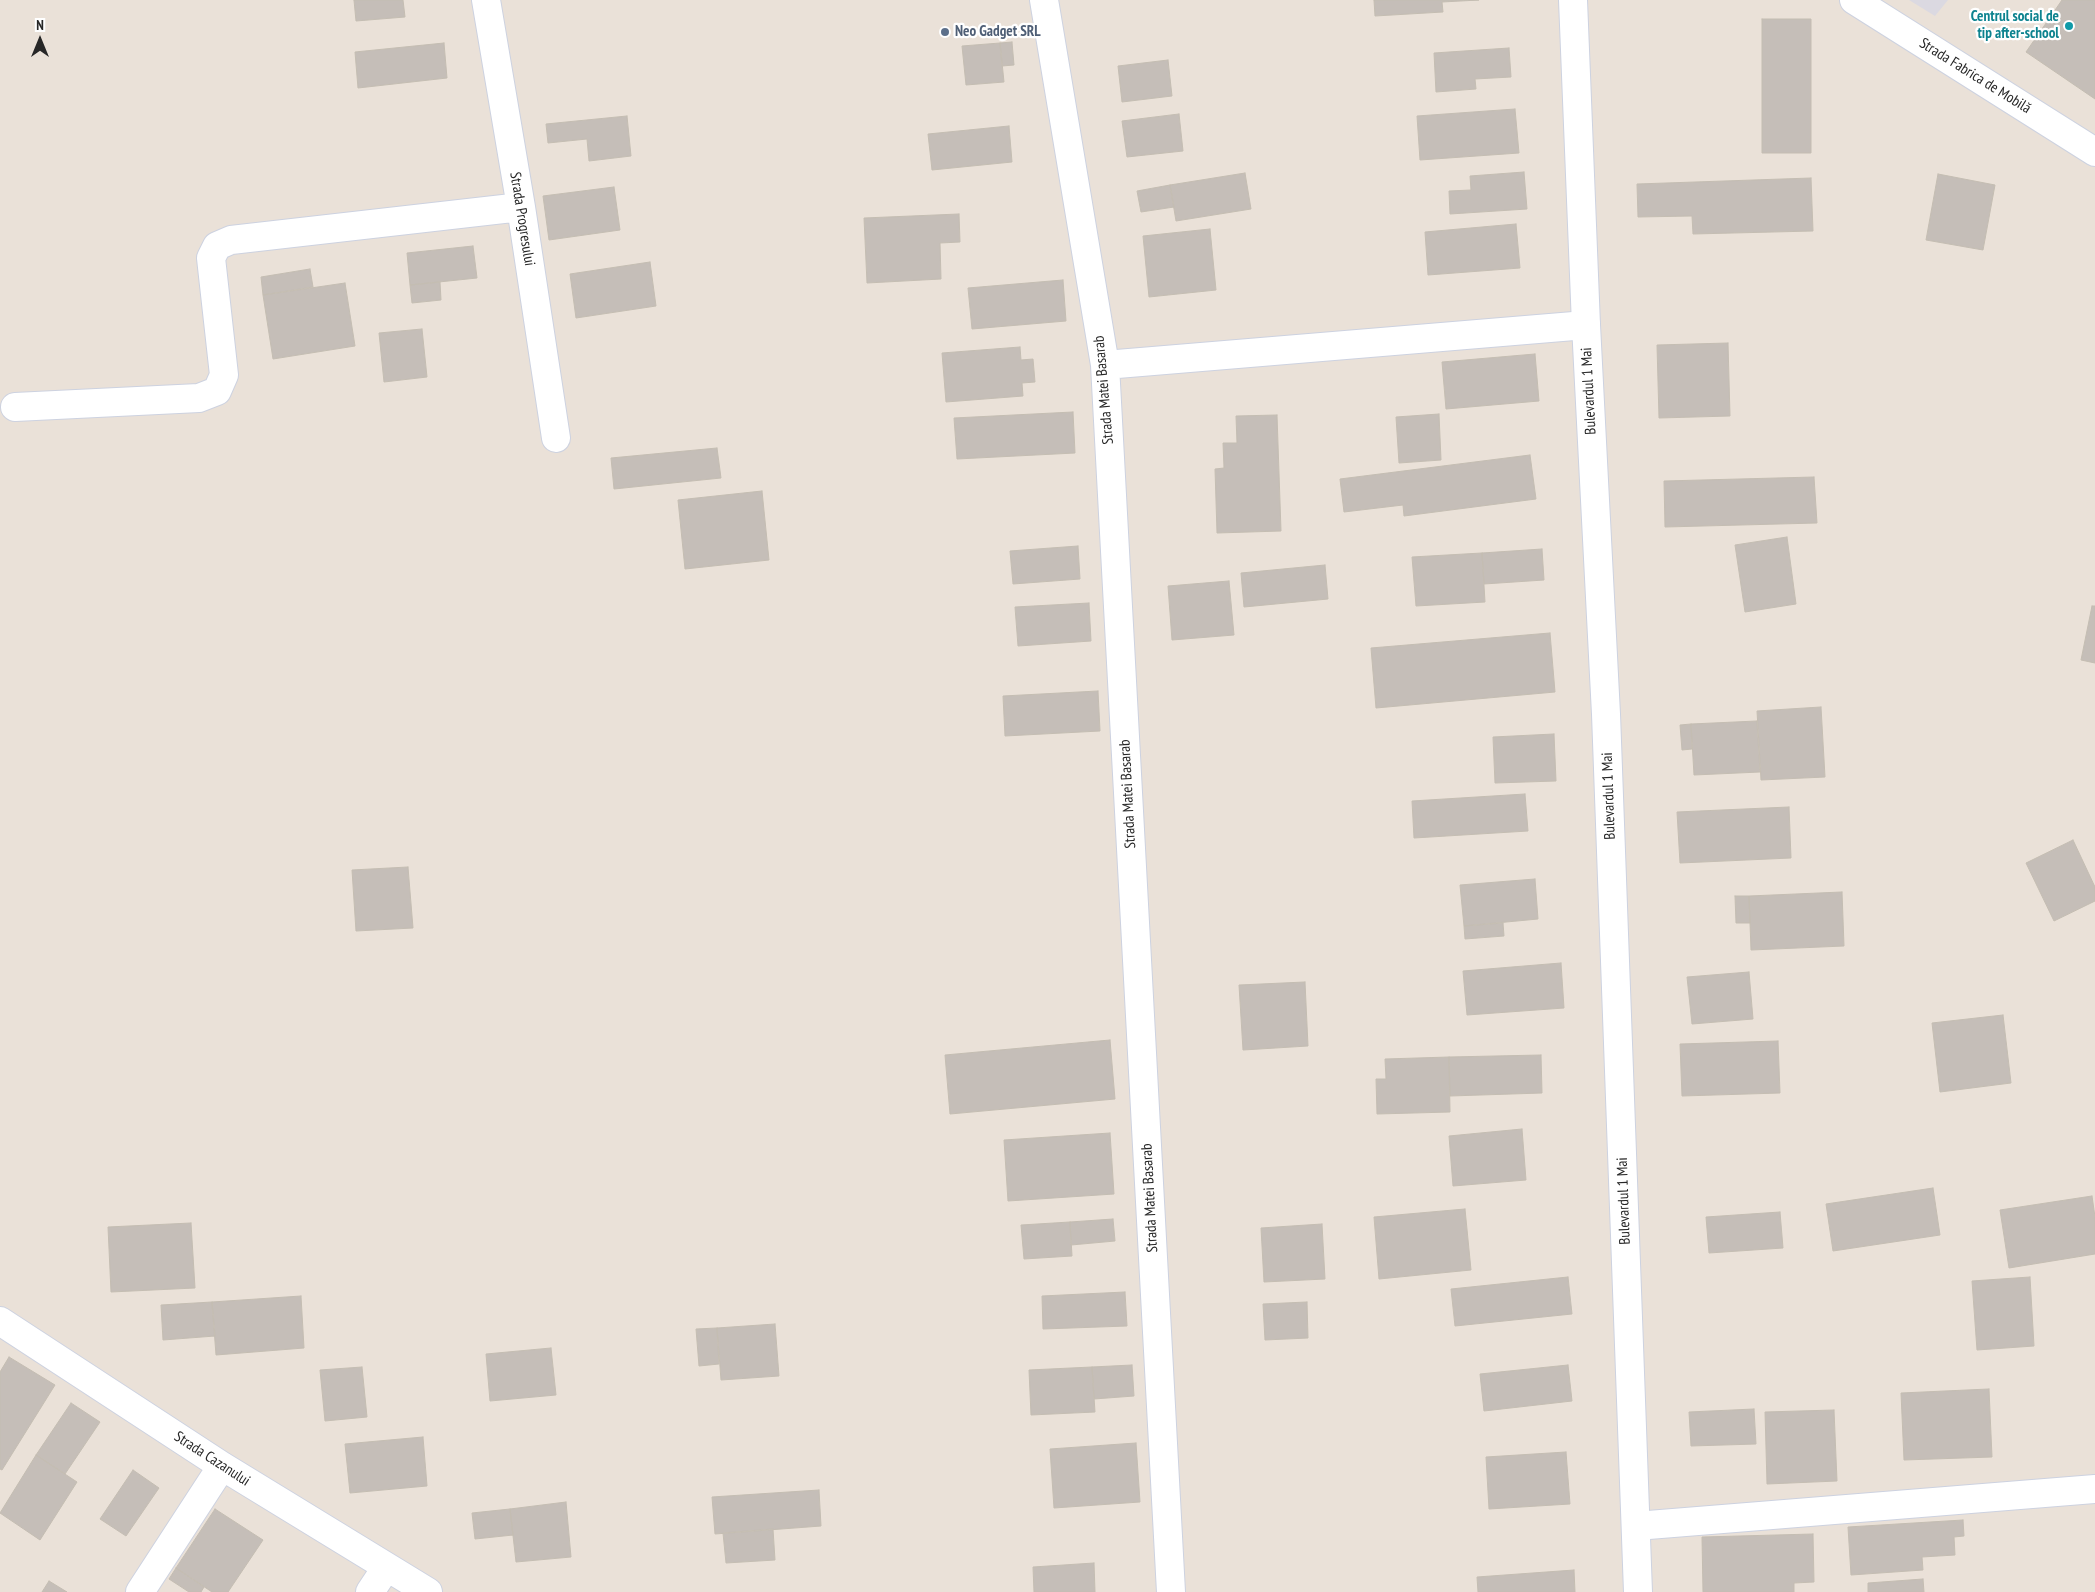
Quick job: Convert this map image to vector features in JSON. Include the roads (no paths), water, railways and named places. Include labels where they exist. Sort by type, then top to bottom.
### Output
[{"type":"street","name":"Strada Progresului","points":[[486,0],[521,207],[556,438]]},
{"type":"street","name":"Strada Matei Basarab","points":[[1044,0],[1105,365],[1171,1592]]},
{"type":"street","name":"Bulevardul 1 Mai","points":[[1573,0],[1586,325],[1606,714],[1638,1592]]},
{"type":"street","name":"Strada Fabrica de Mobilă","points":[[1854,0],[2095,152]]},
{"type":"street","points":[[15,407],[199,398],[217,391],[224,375],[211,258],[217,246],[231,240],[521,207]]},
{"type":"street","points":[[1105,365],[1586,325]]},
{"type":"street","name":"Strada Cazanului","points":[[0,1321],[222,1466],[428,1592]]},
{"type":"street","points":[[140,1592],[222,1466]]},
{"type":"street","points":[[1636,1526],[2095,1489]]},
{"type":"street","points":[[370,1592],[386,1568]]},
{"type":"place","name":"Centrul social de tip after-school","points":[[2069,26]]},
{"type":"place","name":"Neo Gadget SRL","points":[[945,32]]}]
